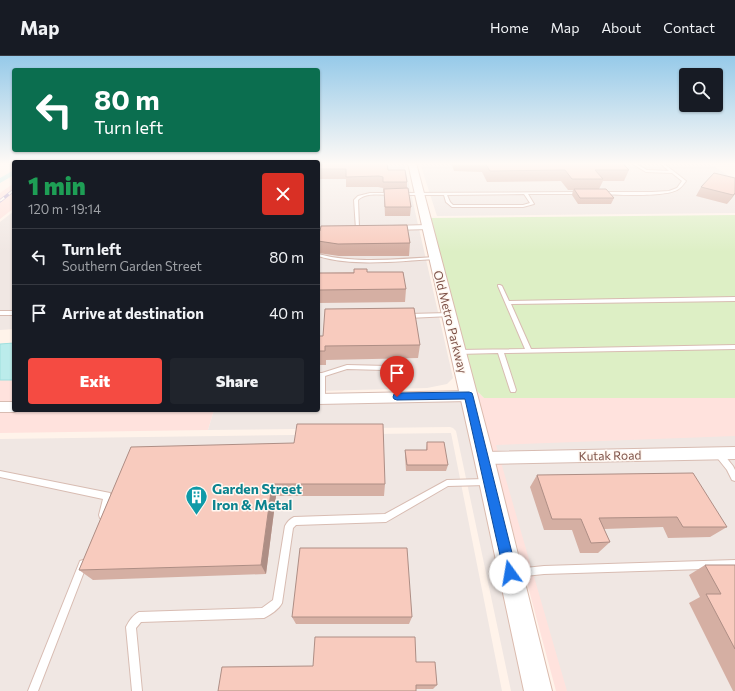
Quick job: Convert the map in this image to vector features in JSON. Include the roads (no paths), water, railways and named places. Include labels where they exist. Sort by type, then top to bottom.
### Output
[{"type":"street","name":"Old Metro Parkway","points":[[419,194],[484,458],[538,691]]},
{"type":"street","points":[[381,228],[427,227]]},
{"type":"street","points":[[320,399],[469,396]]},
{"type":"street","points":[[0,407],[12,407]]},
{"type":"street","name":"Kutak Road","points":[[484,458],[735,453]]},
{"type":"lane","points":[[358,228],[356,200],[359,197],[370,194],[586,193]]},
{"type":"lane","points":[[594,193],[622,193]]},
{"type":"lane","points":[[445,194],[448,202],[452,206],[524,206],[532,204],[526,194]]},
{"type":"lane","points":[[320,256],[325,258],[356,260],[435,258]]},
{"type":"lane","points":[[500,286],[529,351]]},
{"type":"lane","points":[[508,303],[735,299]]},
{"type":"lane","points":[[0,313],[12,313]]},
{"type":"lane","points":[[405,316],[449,315]]},
{"type":"lane","points":[[458,352],[735,347]]},
{"type":"lane","points":[[500,351],[513,390]]},
{"type":"lane","points":[[320,399],[320,375],[347,367],[384,368],[393,374],[397,397]]},
{"type":"lane","points":[[718,453],[730,468],[735,478]]},
{"type":"lane","points":[[2,477],[107,496],[106,508],[100,523]]},
{"type":"lane","points":[[137,691],[130,627],[139,617],[264,613],[277,603],[289,526],[294,521],[386,518],[448,483],[489,482]]},
{"type":"lane","points":[[33,691],[85,559]]},
{"type":"lane","points":[[510,573],[544,570],[735,564]]},
{"type":"water","points":[[12,343],[12,380],[0,380],[0,344]]},
{"type":"railway","points":[[0,201],[11,193]]},
{"type":"place","name":"Garden Street Iron & Metal","points":[[196,516]]}]
